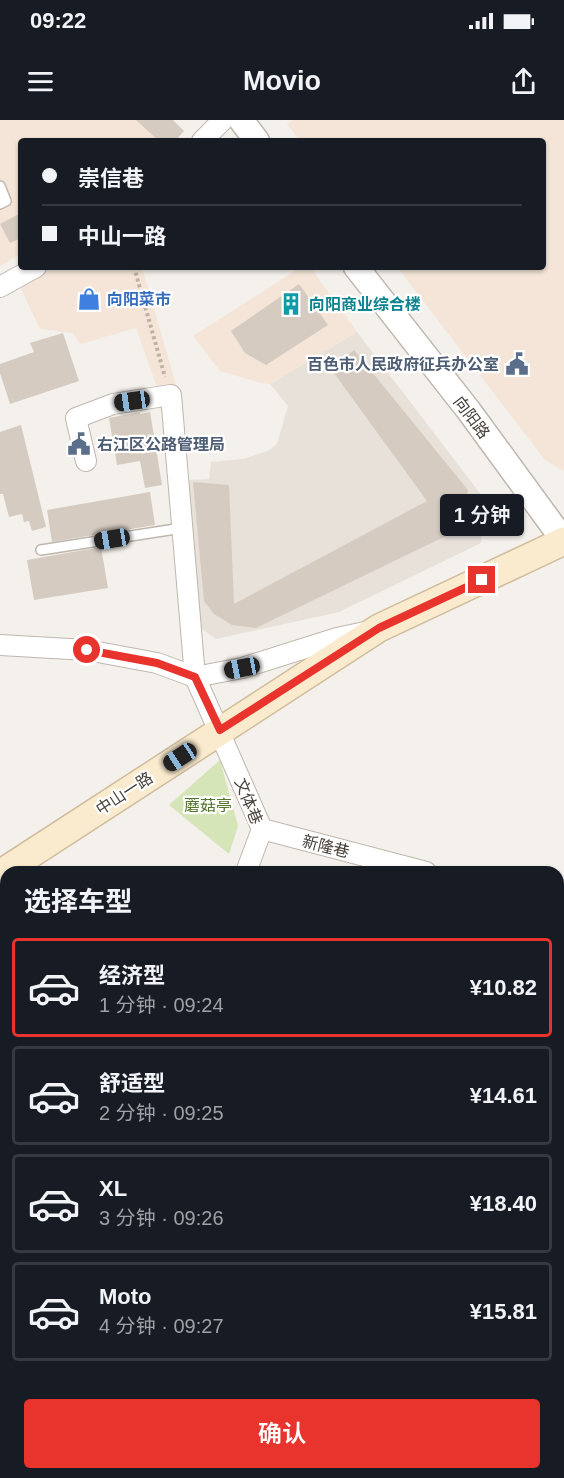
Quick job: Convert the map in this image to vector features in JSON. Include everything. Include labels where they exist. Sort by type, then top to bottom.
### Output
[{"type":"main road","name":"中山一路","points":[[12,866],[379,628],[564,541]]},
{"type":"street","points":[[205,138],[223,120]]},
{"type":"street","points":[[241,120],[255,138]]},
{"type":"street","points":[[0,286],[30,270]]},
{"type":"street","name":"向阳路","points":[[358,270],[469,411],[564,541]]},
{"type":"street","points":[[87,461],[76,418],[113,404],[171,395],[195,677]]},
{"type":"street","points":[[0,645],[87,650],[157,663],[195,677],[242,668],[337,638],[379,628]]},
{"type":"street","name":"文体巷","points":[[195,677],[262,829],[248,866]]},
{"type":"street","name":"新隆巷","points":[[262,829],[403,866]]},
{"type":"lane","points":[[0,186],[6,201],[0,204]]},
{"type":"lane","points":[[41,550],[182,528]]},
{"type":"path","points":[[135,270],[171,395]]},
{"type":"shaded area","points":[[0,120],[157,120],[177,138],[18,138],[18,256],[0,266]]},
{"type":"shaded area","name":"百色市人民政府征兵办公室","points":[[293,120],[564,120],[564,471],[545,460],[399,270],[546,270],[546,138],[298,138],[287,124]]},
{"type":"shaded area","name":"向阳菜市","points":[[18,268],[18,270],[143,270],[176,385],[158,390],[136,328],[80,344],[73,333],[40,329],[12,270]]},
{"type":"shaded area","points":[[296,270],[312,270],[357,332],[270,384],[220,371],[193,336]]},
{"type":"shaded area","points":[[357,332],[485,500],[481,543],[339,612],[216,639],[202,629],[196,617],[186,480],[209,479],[211,462],[243,459],[268,451],[277,444],[288,406],[270,384]]},
{"type":"green space","name":"蘑菇亭","points":[[220,760],[238,826],[229,854],[169,805]]},
{"type":"building","points":[[136,120],[173,120],[184,131],[178,138],[156,138]]},
{"type":"building","points":[[18,215],[18,239],[10,243],[0,224]]},
{"type":"building","name":"向阳商业综合楼","points":[[299,284],[328,325],[266,365],[245,353],[231,331]]},
{"type":"building","points":[[63,333],[79,381],[10,404],[0,373],[0,364],[34,352],[30,343]]},
{"type":"building","points":[[354,350],[468,490],[465,514],[450,534],[256,628],[232,625],[214,614],[204,601],[193,482],[229,485],[234,604],[427,501],[331,369]]},
{"type":"building","points":[[140,412],[140,414],[150,412],[162,485],[145,488],[140,461],[117,465],[109,418]]},
{"type":"building","points":[[21,425],[46,527],[32,531],[29,521],[24,522],[22,514],[9,517],[3,494],[0,494],[0,432]]},
{"type":"building","points":[[150,492],[155,525],[52,542],[47,510]]},
{"type":"building","points":[[101,547],[108,588],[34,600],[27,560]]},
{"type":"place","name":"向阳菜市","points":[[89,299]]},
{"type":"place","name":"向阳商业综合楼","points":[[291,304]]},
{"type":"place","name":"百色市人民政府征兵办公室","points":[[517,364]]},
{"type":"place","name":"右江区公路管理局","points":[[79,444]]},
{"type":"route","points":[[87,650],[157,663],[195,677],[220,730],[379,628],[482,580]]}]
